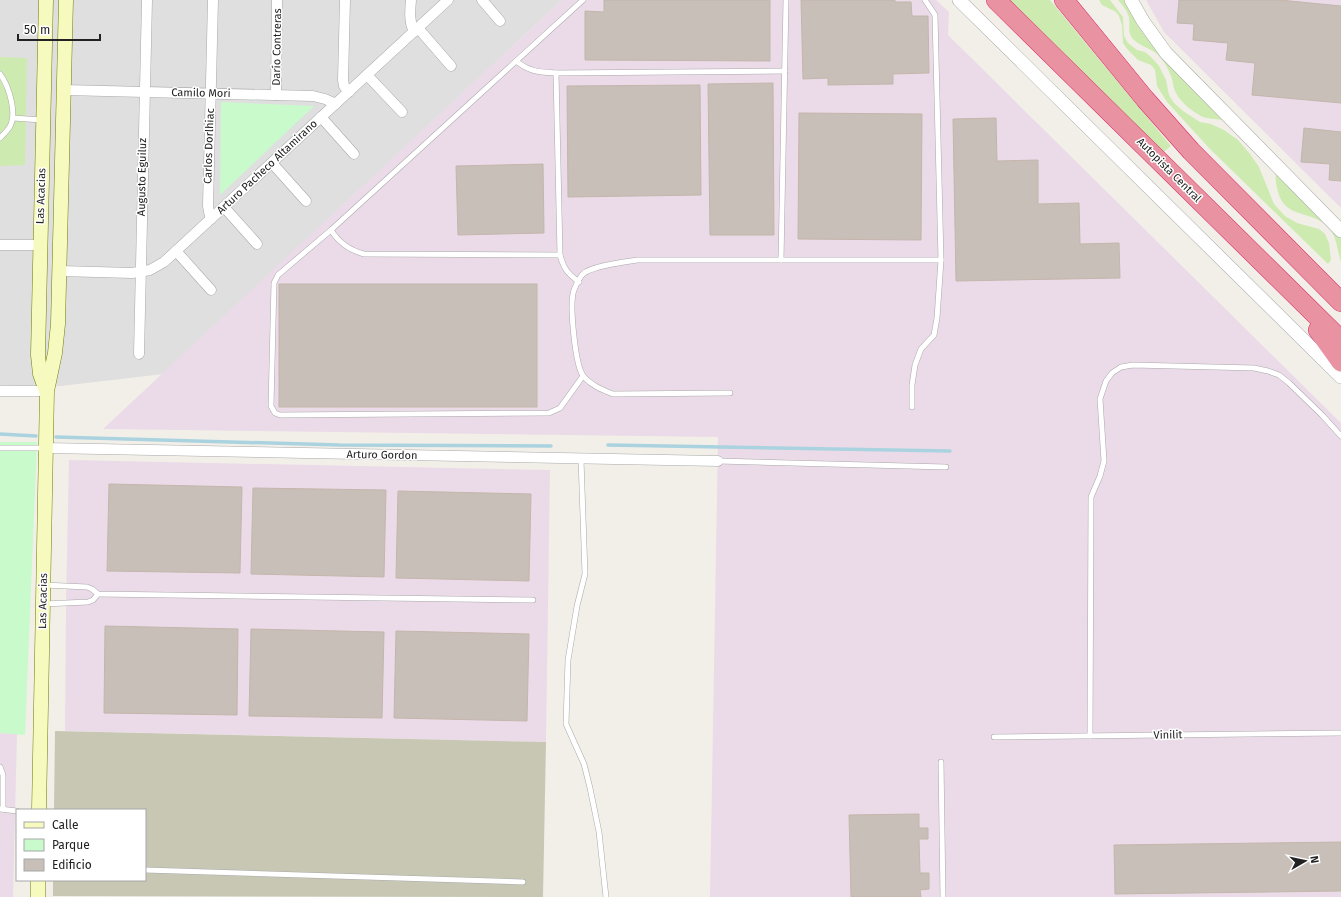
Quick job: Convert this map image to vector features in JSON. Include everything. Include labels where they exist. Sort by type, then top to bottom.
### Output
[{"type":"highway","name":"Autopista Central","points":[[996,0],[1341,340]]},
{"type":"highway","points":[[1064,0],[1145,99],[1192,151],[1341,302]]},
{"type":"highway","points":[[1294,294],[1341,362]]},
{"type":"main road","name":"Las Acacias","points":[[46,0],[38,364],[40,374],[47,391]]},
{"type":"main road","name":"Las Acacias","points":[[39,809],[47,391],[55,353],[58,324],[66,0]]},
{"type":"main road","points":[[44,57],[48,54],[55,53],[65,58]]},
{"type":"main road","points":[[38,323],[49,327],[58,324]]},
{"type":"main road","points":[[36,896],[38,881]]},
{"type":"street","name":"Augusto Eguiluz","points":[[139,354],[147,0]]},
{"type":"street","name":"Carlos Dorlhiac","points":[[212,219],[208,212],[208,206],[213,0]]},
{"type":"street","name":"Darío Contreras","points":[[276,95],[277,0]]},
{"type":"street","points":[[345,0],[343,80],[344,86],[349,92]]},
{"type":"street","points":[[411,0],[411,23],[416,30],[452,66]]},
{"type":"street","name":"Arturo Pacheco Altamirano","points":[[60,271],[140,272],[159,266],[212,219],[448,0]]},
{"type":"street","points":[[482,0],[500,21]]},
{"type":"street","points":[[959,0],[1341,377]]},
{"type":"street","points":[[1131,0],[1143,21],[1166,53],[1341,231]]},
{"type":"street","points":[[367,75],[402,112]]},
{"type":"street","name":"Camilo Mori","points":[[64,90],[319,97],[336,104]]},
{"type":"street","points":[[321,117],[354,154]]},
{"type":"street","points":[[272,163],[306,201]]},
{"type":"street","points":[[224,207],[257,244]]},
{"type":"street","points":[[0,245],[40,245]]},
{"type":"street","points":[[176,251],[211,290]]},
{"type":"street","points":[[0,391],[47,391]]},
{"type":"street","name":"Arturo Gordon","points":[[46,448],[718,461]]},
{"type":"lane","points":[[583,0],[331,230],[278,275],[274,283],[271,406],[274,413],[280,415],[549,413],[560,408],[583,376]]},
{"type":"lane","points":[[781,260],[786,0]]},
{"type":"lane","points":[[912,407],[912,385],[915,365],[922,349],[934,335],[941,260],[935,15],[925,0]]},
{"type":"lane","points":[[516,61],[525,68],[535,72],[556,73],[784,71]]},
{"type":"lane","points":[[556,73],[560,255],[564,268],[569,275],[579,282]]},
{"type":"lane","points":[[0,74],[7,85],[10,95],[12,118],[9,128],[0,138]]},
{"type":"lane","points":[[12,118],[44,120]]},
{"type":"lane","points":[[331,230],[345,246],[364,254],[560,255]]},
{"type":"lane","points":[[730,393],[613,394],[596,387],[583,376],[576,350],[571,313],[574,290],[584,273],[606,265],[637,260],[941,260]]},
{"type":"lane","points":[[1090,736],[1091,497],[1100,476],[1104,461],[1100,398],[1106,381],[1112,373],[1121,367],[1133,365],[1254,368],[1268,371],[1279,375],[1289,383],[1341,436]]},
{"type":"lane","points":[[0,448],[46,448]]},
{"type":"lane","points":[[581,459],[585,574],[577,606],[568,660],[566,724],[584,764],[599,832],[606,897]]},
{"type":"lane","points":[[718,461],[946,467]]},
{"type":"lane","points":[[43,585],[87,587],[98,594],[533,600]]},
{"type":"lane","points":[[43,604],[88,602],[93,600],[98,594]]},
{"type":"lane","name":"Vinilit","points":[[994,737],[1341,733]]},
{"type":"lane","points":[[941,762],[944,897]]},
{"type":"lane","points":[[0,767],[3,775],[1,809],[16,811]]},
{"type":"lane","points":[[146,870],[523,882]]},
{"type":"shaded area","points":[[0,0],[562,0],[163,374],[61,386],[0,385]]},
{"type":"shaded area","points":[[562,0],[936,0],[949,12],[948,35],[1341,423],[1341,897],[710,897],[718,437],[103,429]]},
{"type":"shaded area","points":[[1146,0],[1341,0],[1341,208],[1164,32]]},
{"type":"shaded area","points":[[69,460],[550,470],[546,742],[65,731]]},
{"type":"shaded area","points":[[55,731],[546,742],[543,897],[53,896],[53,881],[146,881],[146,809],[54,809]]},
{"type":"shaded area","points":[[0,733],[17,734],[13,897],[0,897]]},
{"type":"green space","points":[[1010,0],[1050,0],[1171,146],[1162,153]]},
{"type":"green space","points":[[1099,0],[1110,0],[1123,17],[1124,36],[1128,43],[1137,50],[1145,52],[1159,66],[1166,80],[1169,95],[1174,103],[1200,122],[1211,124],[1224,130],[1238,140],[1259,167],[1274,204],[1285,216],[1297,223],[1319,229],[1325,234],[1329,243],[1331,260],[1328,264],[1210,149],[1167,102],[1157,86],[1155,70],[1151,65],[1138,60],[1123,43],[1122,25],[1119,16],[1116,12],[1102,5]]},
{"type":"green space","points":[[1118,0],[1125,0],[1225,121],[1201,116],[1190,109],[1178,97],[1166,65],[1158,55],[1133,39],[1130,34],[1128,15],[1125,8]]},
{"type":"green space","points":[[0,57],[27,58],[25,165],[0,166]]},
{"type":"green space","points":[[221,102],[314,106],[220,195]]},
{"type":"green space","points":[[1276,171],[1341,236],[1341,262],[1335,239],[1328,227],[1314,218],[1293,210],[1282,201],[1277,187]]},
{"type":"green space","points":[[0,442],[37,442],[25,735],[0,733]]},
{"type":"building","points":[[604,0],[770,0],[770,61],[585,60],[585,11],[604,12]]},
{"type":"building","points":[[801,0],[895,0],[895,2],[911,2],[912,16],[928,16],[929,73],[893,74],[893,84],[828,85],[828,78],[803,79]]},
{"type":"building","points":[[1179,0],[1280,0],[1341,6],[1341,103],[1252,95],[1255,63],[1226,60],[1228,43],[1193,40],[1194,24],[1177,23]]},
{"type":"building","points":[[773,83],[774,235],[710,235],[708,84]]},
{"type":"building","points":[[700,85],[701,195],[568,197],[567,86]]},
{"type":"building","points":[[799,113],[922,114],[921,240],[798,239]]},
{"type":"building","points":[[996,118],[997,161],[1038,160],[1038,204],[1079,203],[1080,244],[1119,243],[1120,278],[956,281],[953,119]]},
{"type":"building","points":[[1304,128],[1341,132],[1341,181],[1329,180],[1330,164],[1301,162]]},
{"type":"building","points":[[543,164],[544,233],[458,235],[456,166]]},
{"type":"building","points":[[279,284],[537,284],[537,407],[279,407]]},
{"type":"building","points":[[109,484],[242,487],[240,573],[107,571]]},
{"type":"building","points":[[253,488],[386,490],[384,577],[251,574]]},
{"type":"building","points":[[398,491],[531,494],[529,581],[396,578]]},
{"type":"building","points":[[105,626],[238,629],[237,715],[104,713]]},
{"type":"building","points":[[251,629],[384,632],[382,718],[249,716]]},
{"type":"building","points":[[396,631],[529,634],[527,721],[394,718]]},
{"type":"building","points":[[919,814],[919,828],[928,828],[928,839],[919,839],[920,873],[929,873],[929,889],[920,890],[921,897],[851,897],[849,815]]},
{"type":"building","points":[[1341,842],[1341,891],[1115,894],[1114,845]]},
{"type":"waterway","points":[[0,434],[36,436]]},
{"type":"waterway","points":[[56,437],[339,445],[551,446]]},
{"type":"waterway","points":[[608,445],[950,451]]}]
